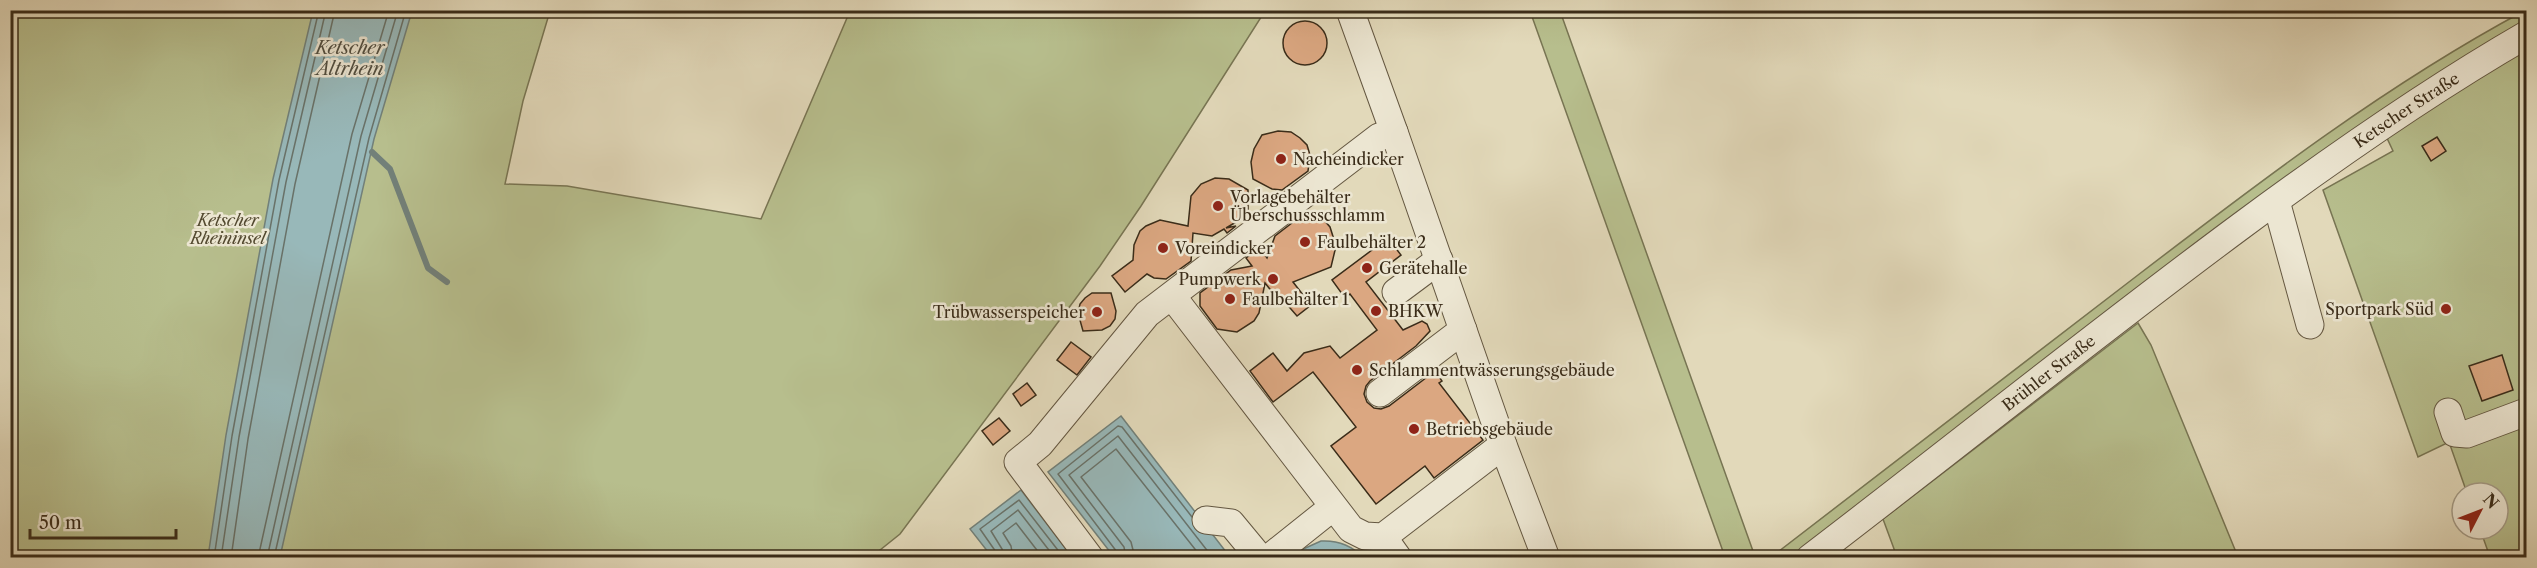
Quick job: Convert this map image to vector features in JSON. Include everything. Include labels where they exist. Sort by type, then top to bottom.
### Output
[{"type":"street","points":[[1350,10],[1503,445],[1546,558]]},
{"type":"street","name":"Ketscher Straße","points":[[2282,196],[2411,106],[2526,35]]},
{"type":"street","points":[[1090,558],[1018,462],[1040,444],[1148,314],[1379,136],[1394,132]]},
{"type":"street","points":[[2282,196],[2310,325]]},
{"type":"street","name":"Brühler Straße","points":[[1810,558],[2139,301],[2282,196]]},
{"type":"street","points":[[1395,292],[1439,260]]},
{"type":"street","points":[[1172,296],[1333,507],[1351,529],[1365,536],[1390,547],[1503,445]]},
{"type":"street","points":[[1380,393],[1463,330]]},
{"type":"street","points":[[2447,428],[2467,434],[2526,412]]},
{"type":"street","points":[[1269,558],[1333,507]]},
{"type":"street","points":[[1206,520],[1230,523],[1260,558]]},
{"type":"green space","name":"Ketscher Rheininsel","points":[[10,11],[550,11],[523,101],[505,184],[567,186],[761,219],[850,11],[1265,11],[1141,206],[1100,266],[900,534],[870,558],[11,557]]},
{"type":"green space","points":[[1530,11],[1560,11],[1753,551],[1746,557],[1725,557]]},
{"type":"green space","points":[[2526,11],[2526,26],[1931,451],[1794,557],[1770,558],[2278,169],[2423,70]]},
{"type":"green space","name":"Sportpark Süd","points":[[2526,47],[2526,557],[2490,557],[2484,541],[2510,541],[2510,481],[2463,481],[2449,442],[2418,457],[2323,190],[2393,151],[2386,136]]},
{"type":"green space","points":[[2138,323],[2151,345],[2238,557],[1897,557],[1883,519]]},
{"type":"water","name":"Ketscher Altrhein","points":[[313,11],[412,11],[374,139],[280,557],[208,557],[226,435],[273,179]]},
{"type":"water","points":[[1121,416],[1230,557],[1114,557],[1048,472]]},
{"type":"water","points":[[1021,490],[1072,557],[992,557],[970,529]]},
{"type":"water","points":[[1321,541],[1344,544],[1363,557],[1293,558],[1301,550]]},
{"type":"building","points":[[1305,21],[1314,22],[1321,27],[1326,34],[1326,52],[1321,59],[1314,64],[1305,65],[1296,64],[1289,59],[1284,52],[1283,43],[1284,34],[1289,27],[1296,22]]},
{"type":"building","name":"Nacheindicker","points":[[1278,131],[1291,132],[1300,138],[1307,145],[1310,155],[1308,171],[1282,190],[1272,189],[1253,179],[1251,162],[1254,149],[1262,135]]},
{"type":"building","points":[[2437,137],[2446,151],[2431,161],[2422,146]]},
{"type":"building","points":[[1215,178],[1229,179],[1248,190],[1248,215],[1226,228],[1236,226],[1227,233],[1224,229],[1212,236],[1193,233],[1191,261],[1166,279],[1154,278],[1147,274],[1125,292],[1112,276],[1133,260],[1134,245],[1140,231],[1160,220],[1188,226],[1191,196],[1201,184]]},
{"type":"building","points":[[1305,213],[1323,219],[1330,227],[1336,246],[1331,267],[1293,282],[1311,305],[1297,316],[1284,301],[1281,303],[1265,283],[1259,313],[1254,321],[1237,332],[1217,329],[1200,306],[1200,293],[1231,270],[1252,266],[1246,258],[1260,248],[1267,258],[1275,236]]},
{"type":"building","points":[[1388,238],[1401,255],[1366,282],[1403,330],[1422,321],[1427,324],[1430,331],[1416,346],[1370,381],[1364,394],[1367,402],[1374,408],[1381,409],[1389,406],[1435,371],[1442,381],[1439,383],[1483,440],[1434,478],[1425,466],[1376,504],[1331,446],[1356,427],[1313,372],[1273,402],[1250,371],[1273,353],[1287,371],[1304,353],[1330,346],[1340,358],[1377,330],[1350,294],[1345,298],[1332,280]]},
{"type":"building","name":"Trübwasserspeicher","points":[[1092,293],[1111,293],[1116,311],[1115,319],[1110,326],[1102,330],[1083,331],[1078,313],[1080,304]]},
{"type":"building","points":[[1071,342],[1091,357],[1077,375],[1057,360]]},
{"type":"building","points":[[2502,355],[2513,390],[2482,401],[2469,366]]},
{"type":"building","points":[[1027,383],[1036,395],[1021,406],[1013,394]]},
{"type":"building","points":[[999,418],[1010,431],[993,445],[982,431]]},
{"type":"waterway","points":[[372,152],[390,169],[428,268],[447,282]]},
{"type":"place","name":"Nacheindicker","points":[[1281,159]]},
{"type":"place","name":"Vorlagebehälter Überschussschlamm","points":[[1218,206]]},
{"type":"place","name":"Faulbehälter 2","points":[[1305,242]]},
{"type":"place","name":"Voreindicker","points":[[1163,248]]},
{"type":"place","name":"Gerätehalle","points":[[1367,268]]},
{"type":"place","name":"Pumpwerk","points":[[1273,279]]},
{"type":"place","name":"Faulbehälter 1","points":[[1230,299]]},
{"type":"place","name":"Sportpark Süd","points":[[2446,309]]},
{"type":"place","name":"BHKW","points":[[1376,311]]},
{"type":"place","name":"Trübwasserspeicher","points":[[1097,312]]},
{"type":"place","name":"Schlammentwässerungsgebäude","points":[[1357,370]]},
{"type":"place","name":"Betriebsgebäude","points":[[1414,429]]}]
